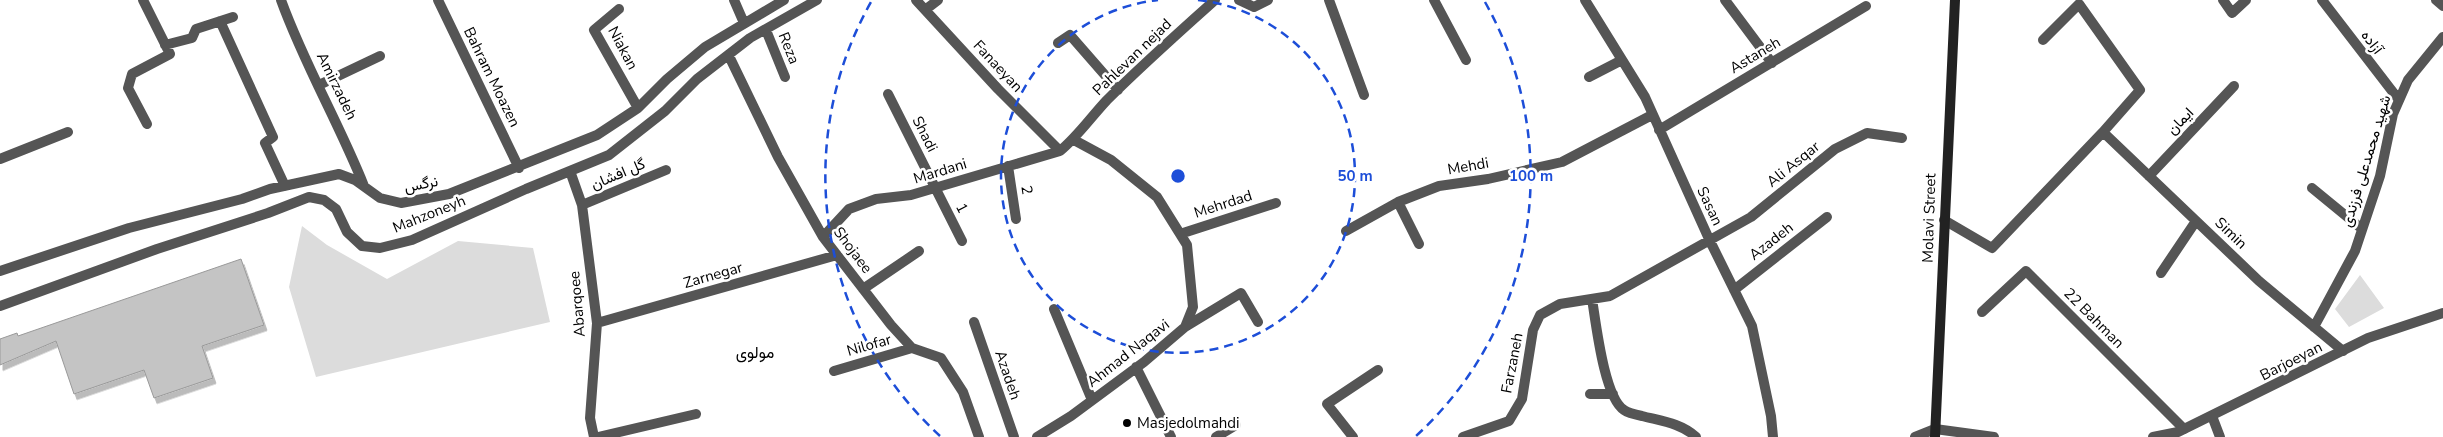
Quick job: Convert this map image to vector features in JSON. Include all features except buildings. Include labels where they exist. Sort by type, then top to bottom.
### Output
[{"type":"main road","name":"Molavi Street","points":[[1935,433],[1956,0]]},
{"type":"street","points":[[143,0],[170,54],[132,74],[128,88],[147,124]]},
{"type":"street","name":"Amirzadeh","points":[[281,0],[342,132],[364,186]]},
{"type":"street","name":"Bahram Moazen","points":[[438,0],[519,168]]},
{"type":"street","points":[[734,0],[744,23]]},
{"type":"street","name":"نرگس","points":[[0,271],[129,228],[284,186],[339,174],[364,186],[380,198],[400,203],[449,194],[519,168],[597,135],[638,108],[667,79],[705,47],[784,0]]},
{"type":"street","name":"Mahzoneyh","points":[[0,306],[309,197],[324,200],[336,209],[347,232],[362,246],[380,248],[412,240],[609,155],[665,111],[697,79],[750,38],[817,0]]},
{"type":"street","name":"Fanaeyan","points":[[916,0],[998,89],[1060,151]]},
{"type":"street","points":[[925,10],[938,0]]},
{"type":"street","name":"Pahlevan nejad","points":[[1074,140],[1118,90],[1215,0]]},
{"type":"street","points":[[1240,0],[1254,7],[1268,0]]},
{"type":"street","points":[[1329,0],[1364,95]]},
{"type":"street","points":[[1434,0],[1466,60]]},
{"type":"street","name":"Sasan","points":[[1585,0],[1645,97],[1709,239],[1752,326],[1771,416],[1773,437]]},
{"type":"street","points":[[1725,0],[1772,63]]},
{"type":"street","points":[[2223,0],[2232,13],[2246,0]]},
{"type":"street","name":"آزاده","points":[[2322,0],[2399,100]]},
{"type":"street","points":[[2436,0],[2443,6]]},
{"type":"street","points":[[1944,220],[1992,248],[2103,132],[2140,90],[2078,4],[2043,40]]},
{"type":"street","name":"Astaneh","points":[[1659,130],[1866,6]]},
{"type":"street","name":"Niakan","points":[[619,9],[594,30],[638,108]]},
{"type":"street","points":[[165,44],[192,38],[196,29],[233,17]]},
{"type":"street","points":[[220,21],[273,137],[265,143],[284,186]]},
{"type":"street","name":"Reza","points":[[766,30],[785,77]]},
{"type":"street","points":[[1058,43],[1070,35],[1118,90]]},
{"type":"street","name":"شهید محمدعلی فرزندی","points":[[2314,327],[2355,251],[2380,176],[2393,114],[2399,100],[2408,80],[2440,48],[2443,37]]},
{"type":"street","points":[[319,85],[380,56]]},
{"type":"street","name":"Shojaee","points":[[729,56],[778,157],[823,237],[891,325],[912,348],[941,358],[962,392],[979,437]]},
{"type":"street","points":[[1589,78],[1622,60]]},
{"type":"street","name":"ایمان","points":[[2149,176],[2234,86]]},
{"type":"street","name":"Shadi","points":[[888,94],[935,188]]},
{"type":"street","name":"Mehdi","points":[[1346,231],[1398,202],[1439,186],[1488,178],[1562,162],[1652,115]]},
{"type":"street","points":[[0,158],[68,132]]},
{"type":"street","name":"Simin","points":[[2103,132],[2259,281],[2343,351]]},
{"type":"street","name":"Ali Asqar","points":[[1709,239],[1751,217],[1835,149],[1867,134],[1902,138]]},
{"type":"street","name":"Mardani","points":[[823,237],[848,209],[876,199],[911,195],[1060,151],[1074,140]]},
{"type":"street","name":"Ahmad Naqavi","points":[[1042,436],[1136,367],[1185,327],[1193,307],[1187,245],[1157,197],[1111,160],[1074,140]]},
{"type":"street","name":"2","points":[[1008,166],[1016,219]]},
{"type":"street","name":"گل افشان","points":[[582,205],[666,170]]},
{"type":"street","name":"Abarqoee","points":[[570,171],[582,205],[597,323],[590,418],[594,437]]},
{"type":"street","name":"1","points":[[935,188],[962,241]]},
{"type":"street","points":[[2312,188],[2362,229]]},
{"type":"street","points":[[1398,202],[1419,244]]},
{"type":"street","name":"Mehrdad","points":[[1180,234],[1276,203]]},
{"type":"street","name":"Azadeh","points":[[1734,290],[1827,216]]},
{"type":"street","points":[[2161,273],[2196,221]]},
{"type":"street","name":"Farzaneh","points":[[1463,437],[1509,422],[1522,399],[1533,330],[1540,315],[1560,304],[1610,296],[1709,239]]},
{"type":"street","points":[[864,289],[919,251]]},
{"type":"street","name":"Zarnegar","points":[[597,323],[837,255]]},
{"type":"street","name":"22 Bahman","points":[[1982,312],[2026,271],[2184,429]]},
{"type":"street","points":[[1185,327],[1240,293],[1258,322]]},
{"type":"street","points":[[1592,299],[1608,386],[1623,409],[1642,416],[1658,418],[1689,431],[1696,437]]},
{"type":"street","points":[[1054,309],[1092,400]]},
{"type":"street","name":"Barjoeyan","points":[[2153,437],[2184,429],[2368,338],[2443,313]]},
{"type":"street","name":"Azadeh","points":[[974,322],[1014,437]]},
{"type":"street","name":"Nilofar","points":[[834,371],[912,348]]},
{"type":"street","points":[[1136,367],[1171,437]]},
{"type":"street","points":[[1353,437],[1327,404],[1378,370]]},
{"type":"street","points":[[1590,394],[1613,394]]},
{"type":"street","points":[[598,437],[696,414]]},
{"type":"street","points":[[2212,416],[2220,437]]},
{"type":"street","points":[[1216,437],[1236,425]]},
{"type":"street","points":[[1915,437],[1935,433],[1994,437]]},
{"type":"shaded area","points":[[302,226],[327,245],[387,279],[458,241],[533,248],[550,322],[316,377],[289,287]]},
{"type":"shaded area","points":[[2360,275],[2384,308],[2349,327],[2335,309]]},
{"type":"place","name":"Masjedolmahdi","points":[[1127,423]]},
{"type":"district","name":"مولوی","points":[[755,353]]}]
